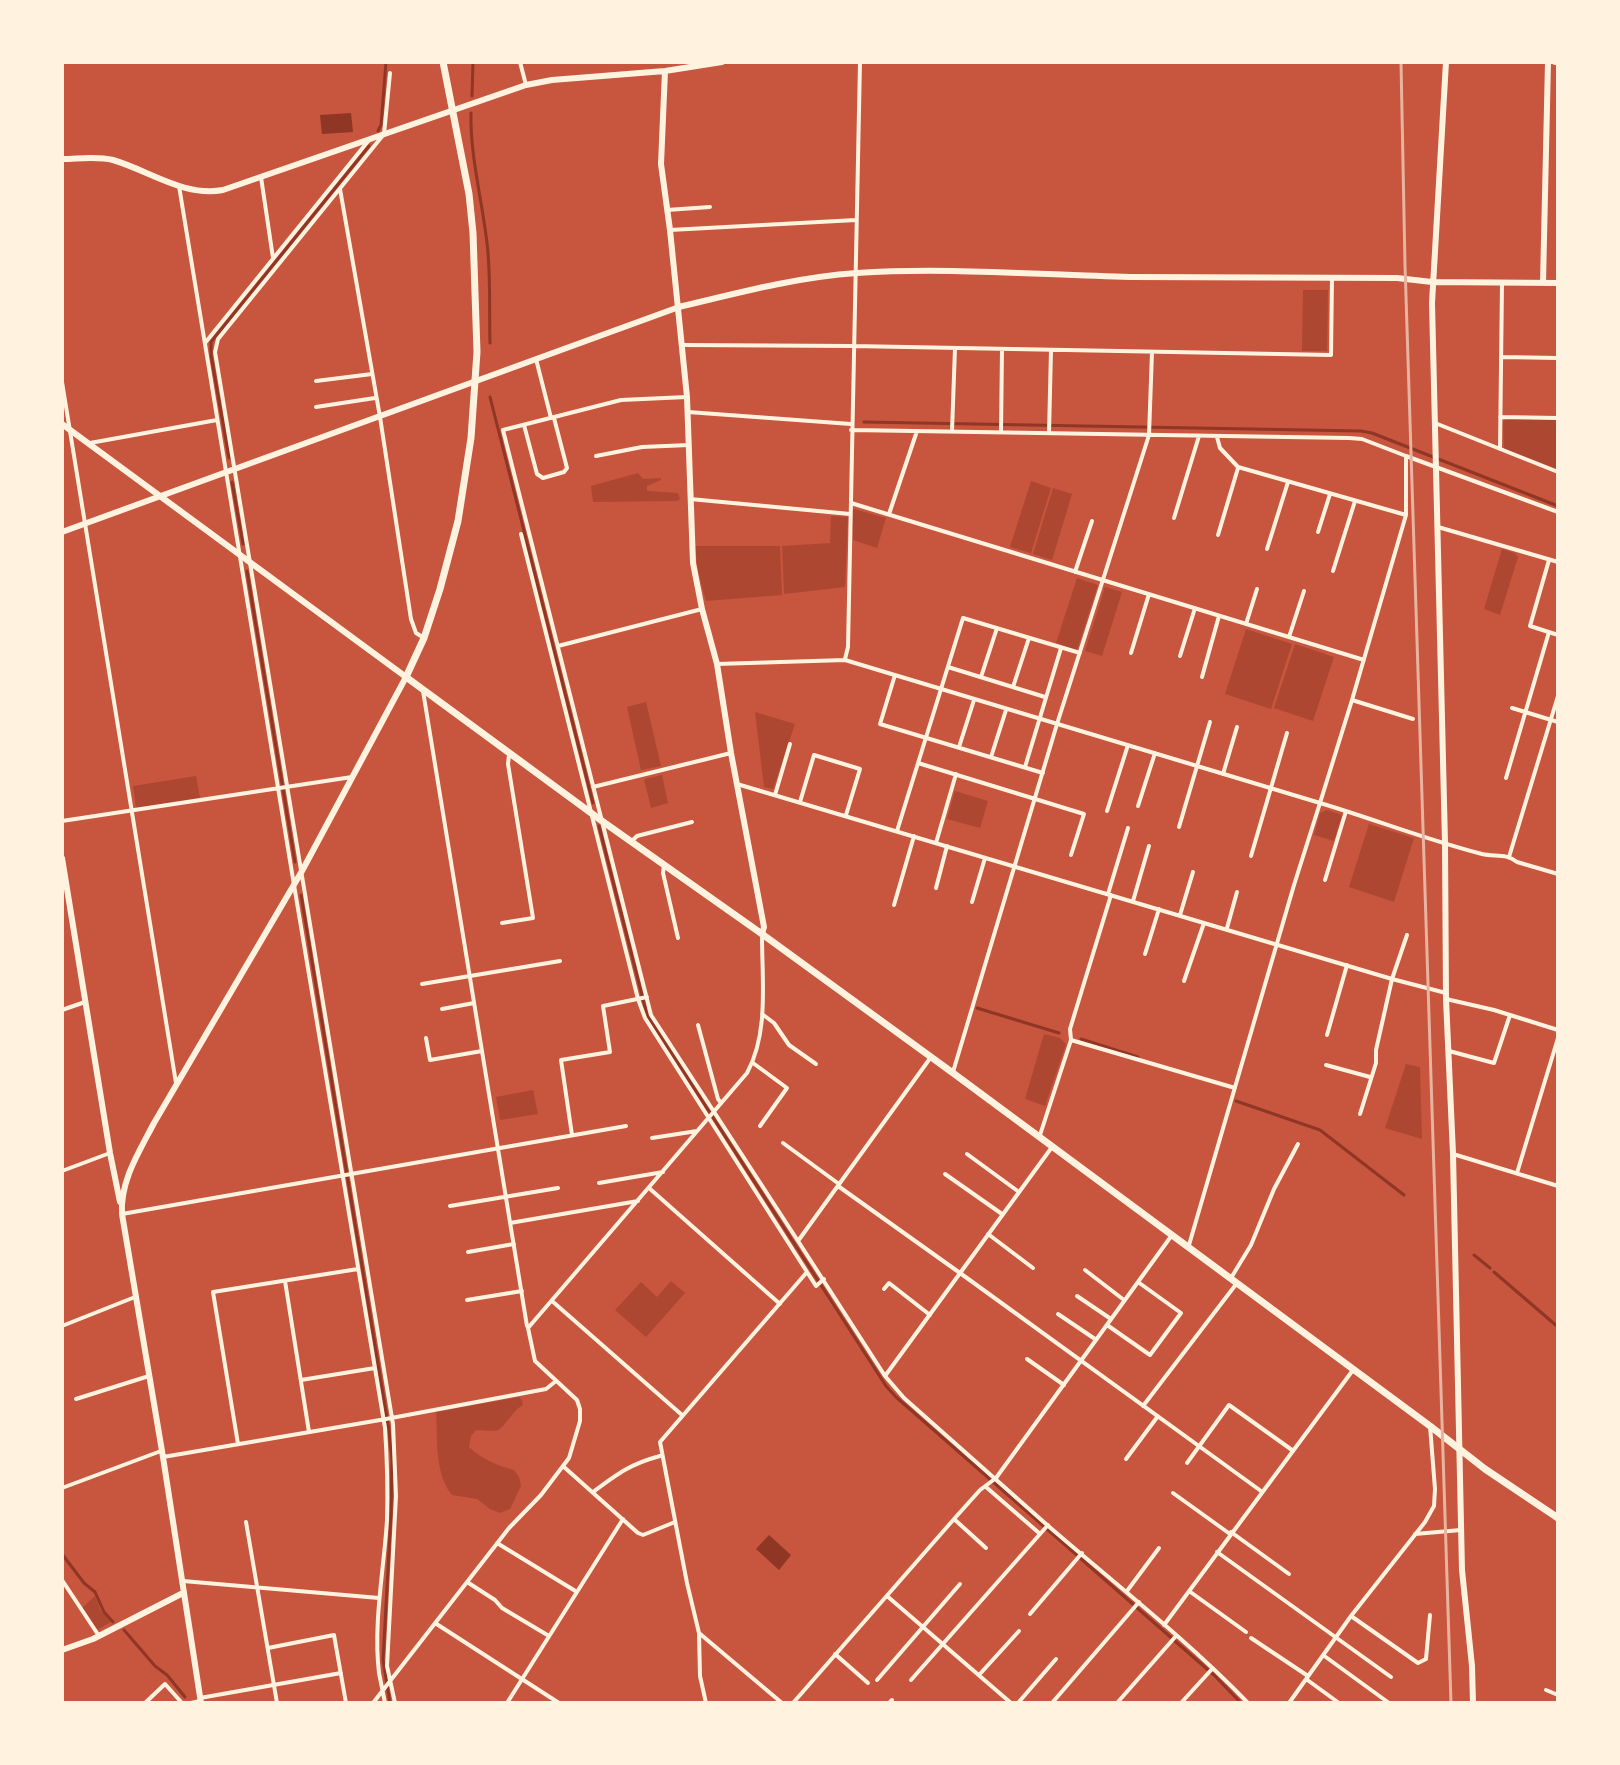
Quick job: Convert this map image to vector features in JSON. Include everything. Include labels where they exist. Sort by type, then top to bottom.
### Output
[{"type":"main road","points":[[443,62],[469,194],[477,352],[471,438],[458,521],[424,638],[406,677],[953,1073],[1460,1451],[1558,1518]]},
{"type":"street","points":[[520,62],[526,85]]},
{"type":"street","points":[[528,1328],[722,1104],[747,1073],[759,1044],[764,927],[717,664],[693,563],[683,345],[661,164],[665,71],[662,62]]},
{"type":"street","points":[[62,159],[115,161],[179,186],[210,193],[526,85],[722,62]]},
{"type":"street","points":[[845,660],[848,647],[860,62]]},
{"type":"street","points":[[1446,62],[1432,282],[1446,996],[1453,1154],[1462,1570],[1473,1703]]},
{"type":"street","points":[[1543,283],[1548,62]]},
{"type":"street","points":[[205,343],[384,134],[390,73]]},
{"type":"street","points":[[369,140],[218,339],[215,378],[217,420],[239,555],[283,788],[302,871],[316,986],[396,1462],[387,1666],[395,1703]]},
{"type":"street","points":[[261,177],[276,260]]},
{"type":"street","points":[[179,186],[205,343],[234,470],[250,563],[294,885],[316,986],[347,1175],[358,1269],[375,1368],[388,1419],[387,1520],[379,1598],[378,1656],[385,1703]]},
{"type":"street","points":[[340,189],[411,619],[416,633],[424,638]]},
{"type":"street","points":[[667,210],[710,207]]},
{"type":"street","points":[[670,230],[856,220]]},
{"type":"street","points":[[62,532],[679,307],[802,280],[855,273],[910,271],[1558,283]]},
{"type":"street","points":[[683,345],[1331,355],[1332,277]]},
{"type":"street","points":[[1500,449],[1502,283]]},
{"type":"street","points":[[952,429],[955,348]]},
{"type":"street","points":[[1001,426],[1002,349]]},
{"type":"street","points":[[1049,431],[1051,350]]},
{"type":"street","points":[[953,1073],[1057,724],[1149,433],[1152,352]]},
{"type":"street","points":[[1502,357],[1558,358]]},
{"type":"street","points":[[524,425],[537,474],[543,478],[564,472],[567,468],[536,359]]},
{"type":"street","points":[[316,381],[372,374]]},
{"type":"street","points":[[62,382],[177,1084]]},
{"type":"street","points":[[687,397],[621,400],[503,430],[585,769],[592,813],[643,998],[697,1092],[885,1376],[1040,1532]]},
{"type":"street","points":[[316,407],[375,398]]},
{"type":"street","points":[[688,412],[917,431],[1001,426],[1049,431],[1362,439],[1558,512]]},
{"type":"street","points":[[1500,417],[1558,418]]},
{"type":"street","points":[[88,443],[217,420]]},
{"type":"street","points":[[1435,423],[1558,472]]},
{"type":"street","points":[[62,424],[406,677],[302,871],[131,1165],[121,1212]]},
{"type":"street","points":[[889,514],[917,431]]},
{"type":"street","points":[[1174,518],[1199,436]]},
{"type":"street","points":[[1217,437],[1220,448],[1238,467],[1406,515]]},
{"type":"street","points":[[596,456],[642,447],[689,445]]},
{"type":"street","points":[[1188,1247],[1406,515],[1406,456]]},
{"type":"street","points":[[1218,535],[1238,467]]},
{"type":"street","points":[[1267,549],[1288,482]]},
{"type":"street","points":[[1318,532],[1330,494]]},
{"type":"street","points":[[690,499],[850,514]]},
{"type":"street","points":[[1333,571],[1355,501]]},
{"type":"street","points":[[851,503],[1364,660]]},
{"type":"street","points":[[1075,572],[1092,521]]},
{"type":"street","points":[[1438,527],[1558,562]]},
{"type":"street","points":[[521,534],[549,629],[558,646],[562,679]]},
{"type":"street","points":[[1549,560],[1530,626],[1558,635]]},
{"type":"street","points":[[1246,624],[1257,589]]},
{"type":"street","points":[[1289,637],[1304,591]]},
{"type":"street","points":[[1131,653],[1149,594]]},
{"type":"street","points":[[1180,656],[1195,608]]},
{"type":"street","points":[[558,646],[702,609]]},
{"type":"street","points":[[1202,677],[1219,616]]},
{"type":"street","points":[[897,831],[963,618],[1080,653]]},
{"type":"street","points":[[981,677],[997,628]]},
{"type":"street","points":[[1506,778],[1549,632]]},
{"type":"street","points":[[1013,687],[1029,638]]},
{"type":"street","points":[[1025,767],[1061,648]]},
{"type":"street","points":[[717,664],[845,660],[1445,843],[1486,855],[1509,857],[1558,874]]},
{"type":"street","points":[[948,667],[1046,697]]},
{"type":"street","points":[[895,675],[880,724],[1043,773]]},
{"type":"street","points":[[373,1703],[497,1543],[564,1467],[580,1421],[577,1400],[535,1361],[423,689]]},
{"type":"street","points":[[1509,857],[1558,696]]},
{"type":"street","points":[[959,747],[974,699]]},
{"type":"street","points":[[1352,700],[1413,719]]},
{"type":"street","points":[[1512,708],[1558,722]]},
{"type":"street","points":[[991,757],[1006,709]]},
{"type":"street","points":[[1179,827],[1210,722]]},
{"type":"street","points":[[1223,774],[1237,727]]},
{"type":"street","points":[[1251,856],[1287,733]]},
{"type":"street","points":[[775,795],[790,744]]},
{"type":"street","points":[[1107,811],[1128,745]]},
{"type":"street","points":[[502,923],[533,918],[508,764],[510,752]]},
{"type":"street","points":[[593,787],[731,753]]},
{"type":"street","points":[[1138,806],[1155,753]]},
{"type":"street","points":[[800,802],[814,755],[860,769],[846,816]]},
{"type":"street","points":[[918,763],[1084,814],[1071,855]]},
{"type":"street","points":[[585,769],[602,821],[647,1022],[712,1115],[816,1286],[821,1282]]},
{"type":"street","points":[[936,843],[956,774]]},
{"type":"street","points":[[62,821],[352,777]]},
{"type":"street","points":[[737,784],[1558,1030]]},
{"type":"street","points":[[1325,880],[1346,811]]},
{"type":"street","points":[[631,842],[637,836],[692,822]]},
{"type":"street","points":[[1039,1137],[1071,1040],[1070,1029],[1128,828]]},
{"type":"street","points":[[894,905],[914,836]]},
{"type":"street","points":[[936,888],[947,846]]},
{"type":"street","points":[[1133,901],[1149,846]]},
{"type":"street","points":[[972,902],[986,857]]},
{"type":"street","points":[[62,858],[201,1701]]},
{"type":"street","points":[[664,865],[663,873],[678,938]]},
{"type":"street","points":[[1180,915],[1193,872]]},
{"type":"street","points":[[1226,929],[1237,892]]},
{"type":"street","points":[[1145,954],[1159,909]]},
{"type":"street","points":[[1184,981],[1204,922]]},
{"type":"street","points":[[1360,1114],[1376,1063],[1376,1050],[1392,979],[1407,935]]},
{"type":"street","points":[[422,984],[560,961]]},
{"type":"street","points":[[1327,1035],[1347,965]]},
{"type":"street","points":[[572,1135],[561,1060],[610,1052],[603,1006],[643,998]]},
{"type":"street","points":[[62,1010],[85,1002]]},
{"type":"street","points":[[442,1009],[474,1003]]},
{"type":"street","points":[[762,1014],[774,1023],[789,1045],[816,1064]]},
{"type":"street","points":[[1449,1051],[1494,1063],[1510,1015]]},
{"type":"street","points":[[698,1025],[722,1104]]},
{"type":"street","points":[[426,1038],[430,1060],[482,1051]]},
{"type":"street","points":[[1517,1173],[1558,1038]]},
{"type":"street","points":[[1071,1040],[1235,1088]]},
{"type":"street","points":[[798,1241],[931,1057]]},
{"type":"street","points":[[753,1063],[787,1088],[760,1126]]},
{"type":"street","points":[[1326,1065],[1370,1077]]},
{"type":"street","points":[[121,1212],[626,1126]]},
{"type":"street","points":[[652,1138],[699,1131]]},
{"type":"street","points":[[783,1143],[1261,1491]]},
{"type":"street","points":[[1143,1406],[1234,1280],[1274,1189],[1298,1144]]},
{"type":"street","points":[[885,1376],[1052,1147]]},
{"type":"street","points":[[62,1171],[110,1153]]},
{"type":"street","points":[[967,1154],[1019,1192]]},
{"type":"street","points":[[1453,1154],[1558,1186]]},
{"type":"street","points":[[112,1166],[131,1165]]},
{"type":"street","points":[[599,1183],[663,1172]]},
{"type":"street","points":[[945,1174],[1002,1214]]},
{"type":"street","points":[[450,1206],[558,1188]]},
{"type":"street","points":[[649,1188],[780,1304]]},
{"type":"street","points":[[510,1223],[638,1201]]},
{"type":"street","points":[[988,1234],[1033,1268]]},
{"type":"street","points":[[793,1703],[954,1519],[991,1482],[1172,1235]]},
{"type":"street","points":[[468,1252],[514,1244]]},
{"type":"street","points":[[238,1444],[213,1292],[358,1269]]},
{"type":"street","points":[[1085,1270],[1125,1300]]},
{"type":"street","points":[[706,1703],[700,1676],[699,1633],[660,1442],[807,1272]]},
{"type":"street","points":[[285,1281],[309,1432]]},
{"type":"street","points":[[1107,1325],[1150,1355],[1181,1313],[1138,1282]]},
{"type":"street","points":[[884,1289],[889,1283],[930,1315]]},
{"type":"street","points":[[467,1300],[522,1291]]},
{"type":"street","points":[[1077,1296],[1111,1319]]},
{"type":"street","points":[[62,1326],[135,1297]]},
{"type":"street","points":[[551,1300],[682,1415]]},
{"type":"street","points":[[1058,1314],[1096,1340]]},
{"type":"street","points":[[1027,1359],[1064,1385]]},
{"type":"street","points":[[301,1380],[375,1368]]},
{"type":"street","points":[[1164,1625],[1353,1369]]},
{"type":"street","points":[[76,1399],[149,1376]]},
{"type":"street","points":[[62,1488],[162,1454],[388,1419],[546,1389],[556,1381]]},
{"type":"street","points":[[1187,1463],[1229,1405],[1292,1450]]},
{"type":"street","points":[[1126,1459],[1158,1416]]},
{"type":"street","points":[[1289,1703],[1434,1506],[1430,1426]]},
{"type":"street","points":[[593,1492],[625,1468],[661,1456]]},
{"type":"street","points":[[564,1467],[638,1533],[643,1535],[675,1522]]},
{"type":"street","points":[[991,1482],[1079,1556],[1127,1591],[1136,1605],[1164,1625],[1174,1638],[1248,1703]]},
{"type":"street","points":[[1173,1493],[1289,1574]]},
{"type":"street","points":[[507,1703],[623,1519]]},
{"type":"street","points":[[954,1519],[986,1548]]},
{"type":"street","points":[[246,1522],[277,1703]]},
{"type":"street","points":[[911,1680],[1047,1526]]},
{"type":"street","points":[[1415,1534],[1462,1529]]},
{"type":"street","points":[[497,1543],[577,1592]]},
{"type":"street","points":[[1127,1591],[1159,1548]]},
{"type":"street","points":[[1217,1552],[1391,1677]]},
{"type":"street","points":[[1030,1614],[1079,1556]]},
{"type":"street","points":[[62,1580],[99,1636]]},
{"type":"street","points":[[181,1580],[379,1598]]},
{"type":"street","points":[[467,1582],[502,1608],[549,1636]]},
{"type":"street","points":[[877,1680],[960,1584]]},
{"type":"street","points":[[1189,1591],[1246,1632]]},
{"type":"street","points":[[62,1650],[99,1636],[183,1593]]},
{"type":"street","points":[[887,1596],[1011,1703]]},
{"type":"street","points":[[1052,1703],[1136,1605]]},
{"type":"street","points":[[1351,1616],[1418,1663],[1426,1659],[1430,1615]]},
{"type":"street","points":[[435,1623],[558,1703]]},
{"type":"street","points":[[979,1675],[1019,1631]]},
{"type":"street","points":[[699,1633],[782,1703]]},
{"type":"street","points":[[268,1648],[334,1635],[346,1703]]},
{"type":"street","points":[[1117,1703],[1174,1638]]},
{"type":"street","points":[[1251,1638],[1339,1703]]},
{"type":"street","points":[[835,1654],[868,1683]]},
{"type":"street","points":[[1323,1655],[1389,1703]]},
{"type":"street","points":[[1018,1703],[1056,1659]]},
{"type":"street","points":[[1181,1703],[1211,1670]]},
{"type":"street","points":[[191,1703],[341,1673]]},
{"type":"street","points":[[145,1703],[165,1684],[182,1703]]},
{"type":"street","points":[[1546,1690],[1558,1695]]},
{"type":"shaded area","points":[[351,113],[353,132],[322,134],[320,115]]},
{"type":"shaded area","points":[[1303,290],[1328,290],[1327,351],[1302,351]]},
{"type":"shaded area","points":[[1506,418],[1558,420],[1558,469],[1504,449],[1503,422]]},
{"type":"shaded area","points":[[638,473],[643,479],[661,478],[647,486],[647,491],[678,493],[680,499],[593,502],[591,486]]},
{"type":"shaded area","points":[[1031,481],[1051,488],[1031,553],[1010,547]]},
{"type":"shaded area","points":[[1053,488],[1072,494],[1052,560],[1033,554]]},
{"type":"shaded area","points":[[854,509],[886,518],[877,548],[853,540]]},
{"type":"shaded area","points":[[831,516],[848,517],[845,587],[784,594],[782,546],[830,543]]},
{"type":"shaded area","points":[[695,546],[780,546],[782,595],[706,601]]},
{"type":"shaded area","points":[[1502,549],[1518,557],[1500,615],[1484,609]]},
{"type":"shaded area","points":[[1077,578],[1098,585],[1077,650],[1056,643]]},
{"type":"shaded area","points":[[1105,587],[1122,592],[1102,656],[1085,651]]},
{"type":"shaded area","points":[[1246,629],[1292,644],[1271,709],[1225,694]]},
{"type":"shaded area","points":[[1295,644],[1334,657],[1313,721],[1274,708]]},
{"type":"shaded area","points":[[646,702],[661,766],[641,770],[627,707]]},
{"type":"shaded area","points":[[755,712],[795,724],[773,789],[764,787]]},
{"type":"shaded area","points":[[662,775],[668,803],[651,808],[644,779]]},
{"type":"shaded area","points":[[196,776],[200,798],[136,808],[133,786]]},
{"type":"shaded area","points":[[955,791],[988,801],[980,828],[947,819]]},
{"type":"shaded area","points":[[1327,810],[1342,815],[1334,841],[1314,835],[1320,813]]},
{"type":"shaded area","points":[[1369,824],[1414,838],[1394,902],[1349,887]]},
{"type":"shaded area","points":[[1044,1034],[1060,1038],[1066,1044],[1045,1106],[1025,1099]]},
{"type":"shaded area","points":[[1406,1064],[1420,1067],[1422,1139],[1385,1128]]},
{"type":"shaded area","points":[[533,1090],[538,1114],[500,1120],[496,1097]]},
{"type":"shaded area","points":[[671,1281],[685,1293],[646,1337],[615,1310],[641,1282],[657,1297]]},
{"type":"shaded area","points":[[519,1397],[523,1405],[503,1426],[496,1431],[476,1430],[469,1447],[490,1462],[514,1470],[519,1477],[521,1486],[510,1509],[500,1513],[477,1499],[452,1495],[440,1466],[436,1412]]},
{"type":"shaded area","points":[[769,1535],[791,1555],[779,1570],[756,1549]]},
{"type":"shaded area","points":[[95,1596],[101,1611],[111,1622],[97,1630],[82,1608]]},
{"type":"waterway","points":[[378,131],[386,62]]},
{"type":"waterway","points":[[472,96],[473,62]]},
{"type":"waterway","points":[[471,113],[474,161],[488,255],[490,343]]},
{"type":"waterway","points":[[229,458],[211,342],[369,146]]},
{"type":"waterway","points":[[490,397],[593,803]]},
{"type":"waterway","points":[[864,422],[1361,431],[1558,506]]},
{"type":"waterway","points":[[232,482],[243,544]]},
{"type":"waterway","points":[[247,571],[295,862]]},
{"type":"waterway","points":[[599,826],[647,1015],[886,1386],[1215,1676],[1241,1703]]},
{"type":"waterway","points":[[301,895],[389,1430],[391,1514],[383,1660],[390,1703]]},
{"type":"waterway","points":[[977,1008],[1059,1033]]},
{"type":"waterway","points":[[1081,1039],[1138,1057]]},
{"type":"waterway","points":[[1236,1101],[1320,1130],[1404,1195]]},
{"type":"waterway","points":[[1474,1255],[1490,1268]]},
{"type":"waterway","points":[[1494,1272],[1558,1327]]},
{"type":"waterway","points":[[62,1554],[84,1583],[95,1592],[104,1612],[113,1622]]},
{"type":"waterway","points":[[124,1630],[185,1697]]},
{"type":"railway","points":[[1401,62],[1451,1703]]}]
